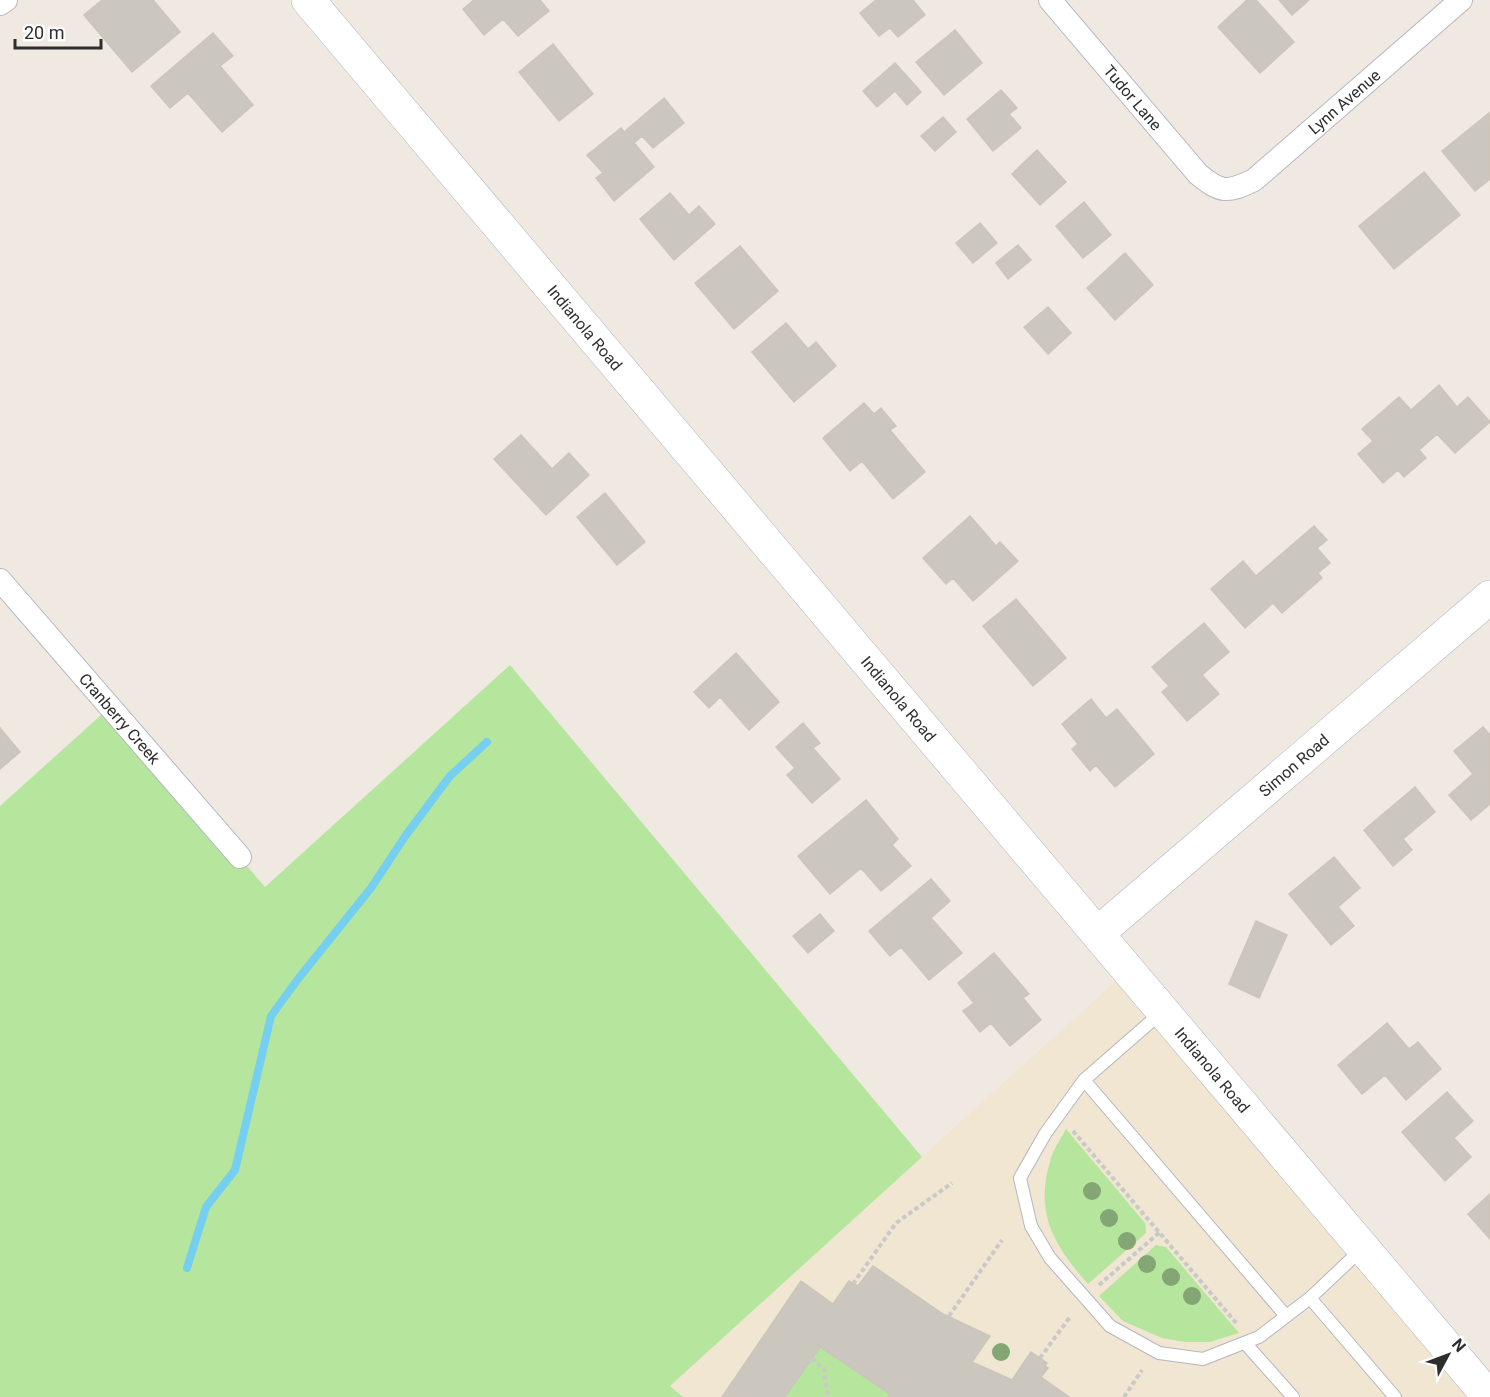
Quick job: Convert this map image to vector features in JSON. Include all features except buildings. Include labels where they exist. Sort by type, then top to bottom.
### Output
[{"type":"street","points":[[0,4],[6,0]]},
{"type":"street","name":"Indianola Road","points":[[308,0],[1489,1397]]},
{"type":"street","name":"Tudor Lane","points":[[1050,0],[1198,174],[1219,189]]},
{"type":"street","name":"Lynn Avenue","points":[[1219,189],[1233,190],[1254,180],[1461,0]]},
{"type":"street","name":"Cranberry Creek","points":[[0,580],[240,857]]},
{"type":"street","name":"Simon Road","points":[[1098,933],[1490,597]]},
{"type":"lane","points":[[1164,1010],[1084,1080],[1045,1134],[1020,1178],[1031,1226],[1050,1258],[1110,1326],[1159,1353],[1203,1359],[1258,1337],[1310,1298],[1364,1248]]},
{"type":"lane","points":[[1084,1080],[1286,1316]]},
{"type":"lane","points":[[1310,1298],[1395,1397]]},
{"type":"lane","points":[[1248,1341],[1293,1397]]},
{"type":"path","points":[[1059,1114],[1160,1232],[1248,1341]]},
{"type":"path","points":[[854,1284],[896,1223],[952,1184]]},
{"type":"path","points":[[1094,1290],[1160,1232]]},
{"type":"path","points":[[949,1316],[1002,1240]]},
{"type":"path","points":[[1040,1359],[1070,1317]]},
{"type":"path","points":[[812,1359],[824,1369],[828,1397]]},
{"type":"path","points":[[1124,1397],[1142,1370]]},
{"type":"shaded area","points":[[1129,969],[1489,1397],[658,1397]]},
{"type":"green space","points":[[510,665],[922,1157],[670,1386],[683,1397],[0,1397],[0,806],[110,707],[265,887]]},
{"type":"green space","points":[[1066,1129],[1145,1223],[1146,1233],[1088,1284],[1056,1241],[1046,1211],[1046,1178],[1051,1158]]},
{"type":"green space","points":[[1156,1245],[1166,1247],[1239,1333],[1210,1342],[1185,1342],[1162,1338],[1123,1321],[1099,1296]]},
{"type":"green space","points":[[820,1347],[890,1394],[888,1397],[785,1397]]},
{"type":"waterway","points":[[187,1268],[206,1207],[235,1170],[271,1016],[371,888],[406,835],[450,776],[487,742]]}]
